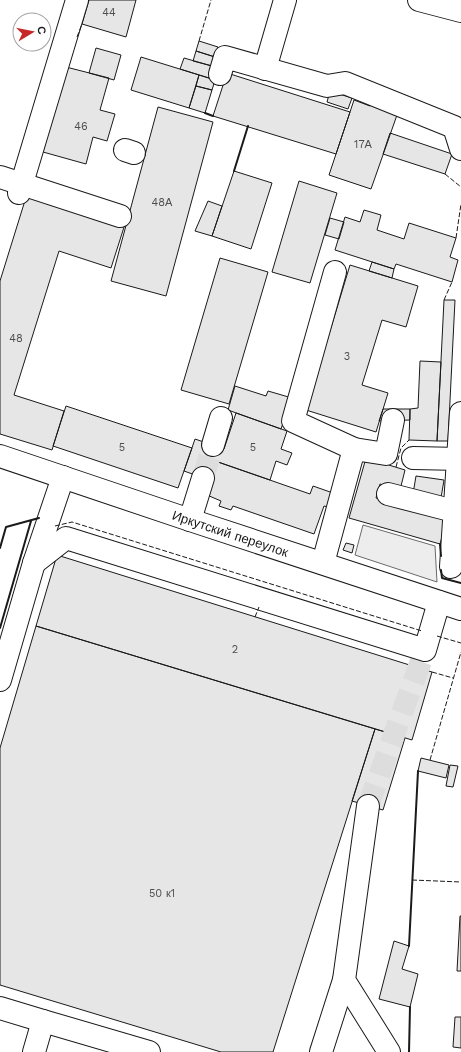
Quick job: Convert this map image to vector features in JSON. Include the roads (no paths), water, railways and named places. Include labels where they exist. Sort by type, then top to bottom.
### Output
[{"type":"street","points":[[20,188],[77,0]]},
{"type":"street","points":[[265,69],[285,0]]},
{"type":"street","points":[[419,0],[461,11]]},
{"type":"street","points":[[220,74],[225,57],[327,86],[345,83],[454,126],[461,149]]},
{"type":"street","points":[[0,177],[20,188],[120,216]]},
{"type":"street","points":[[335,272],[293,421],[354,449],[386,454],[393,420]]},
{"type":"street","points":[[451,567],[461,413]]},
{"type":"street","points":[[213,445],[221,418]]},
{"type":"street","points":[[323,563],[354,449]]},
{"type":"street","name":"Иркутский переулок","points":[[0,456],[461,609]]},
{"type":"street","points":[[413,458],[459,459]]},
{"type":"street","points":[[0,680],[34,563],[63,477]]},
{"type":"street","points":[[190,520],[203,478]]},
{"type":"street","points":[[388,494],[454,511]]},
{"type":"street","points":[[34,563],[66,538],[425,650],[439,602]]},
{"type":"street","points":[[321,1052],[344,980],[368,806]]},
{"type":"street","points":[[344,980],[389,1052]]},
{"type":"street","points":[[0,1008],[149,1052]]},
{"type":"street","points":[[34,1052],[43,1021]]},
{"type":"tunnel","points":[[203,478],[213,445]]},
{"type":"tunnel","points":[[368,806],[425,650]]}]
